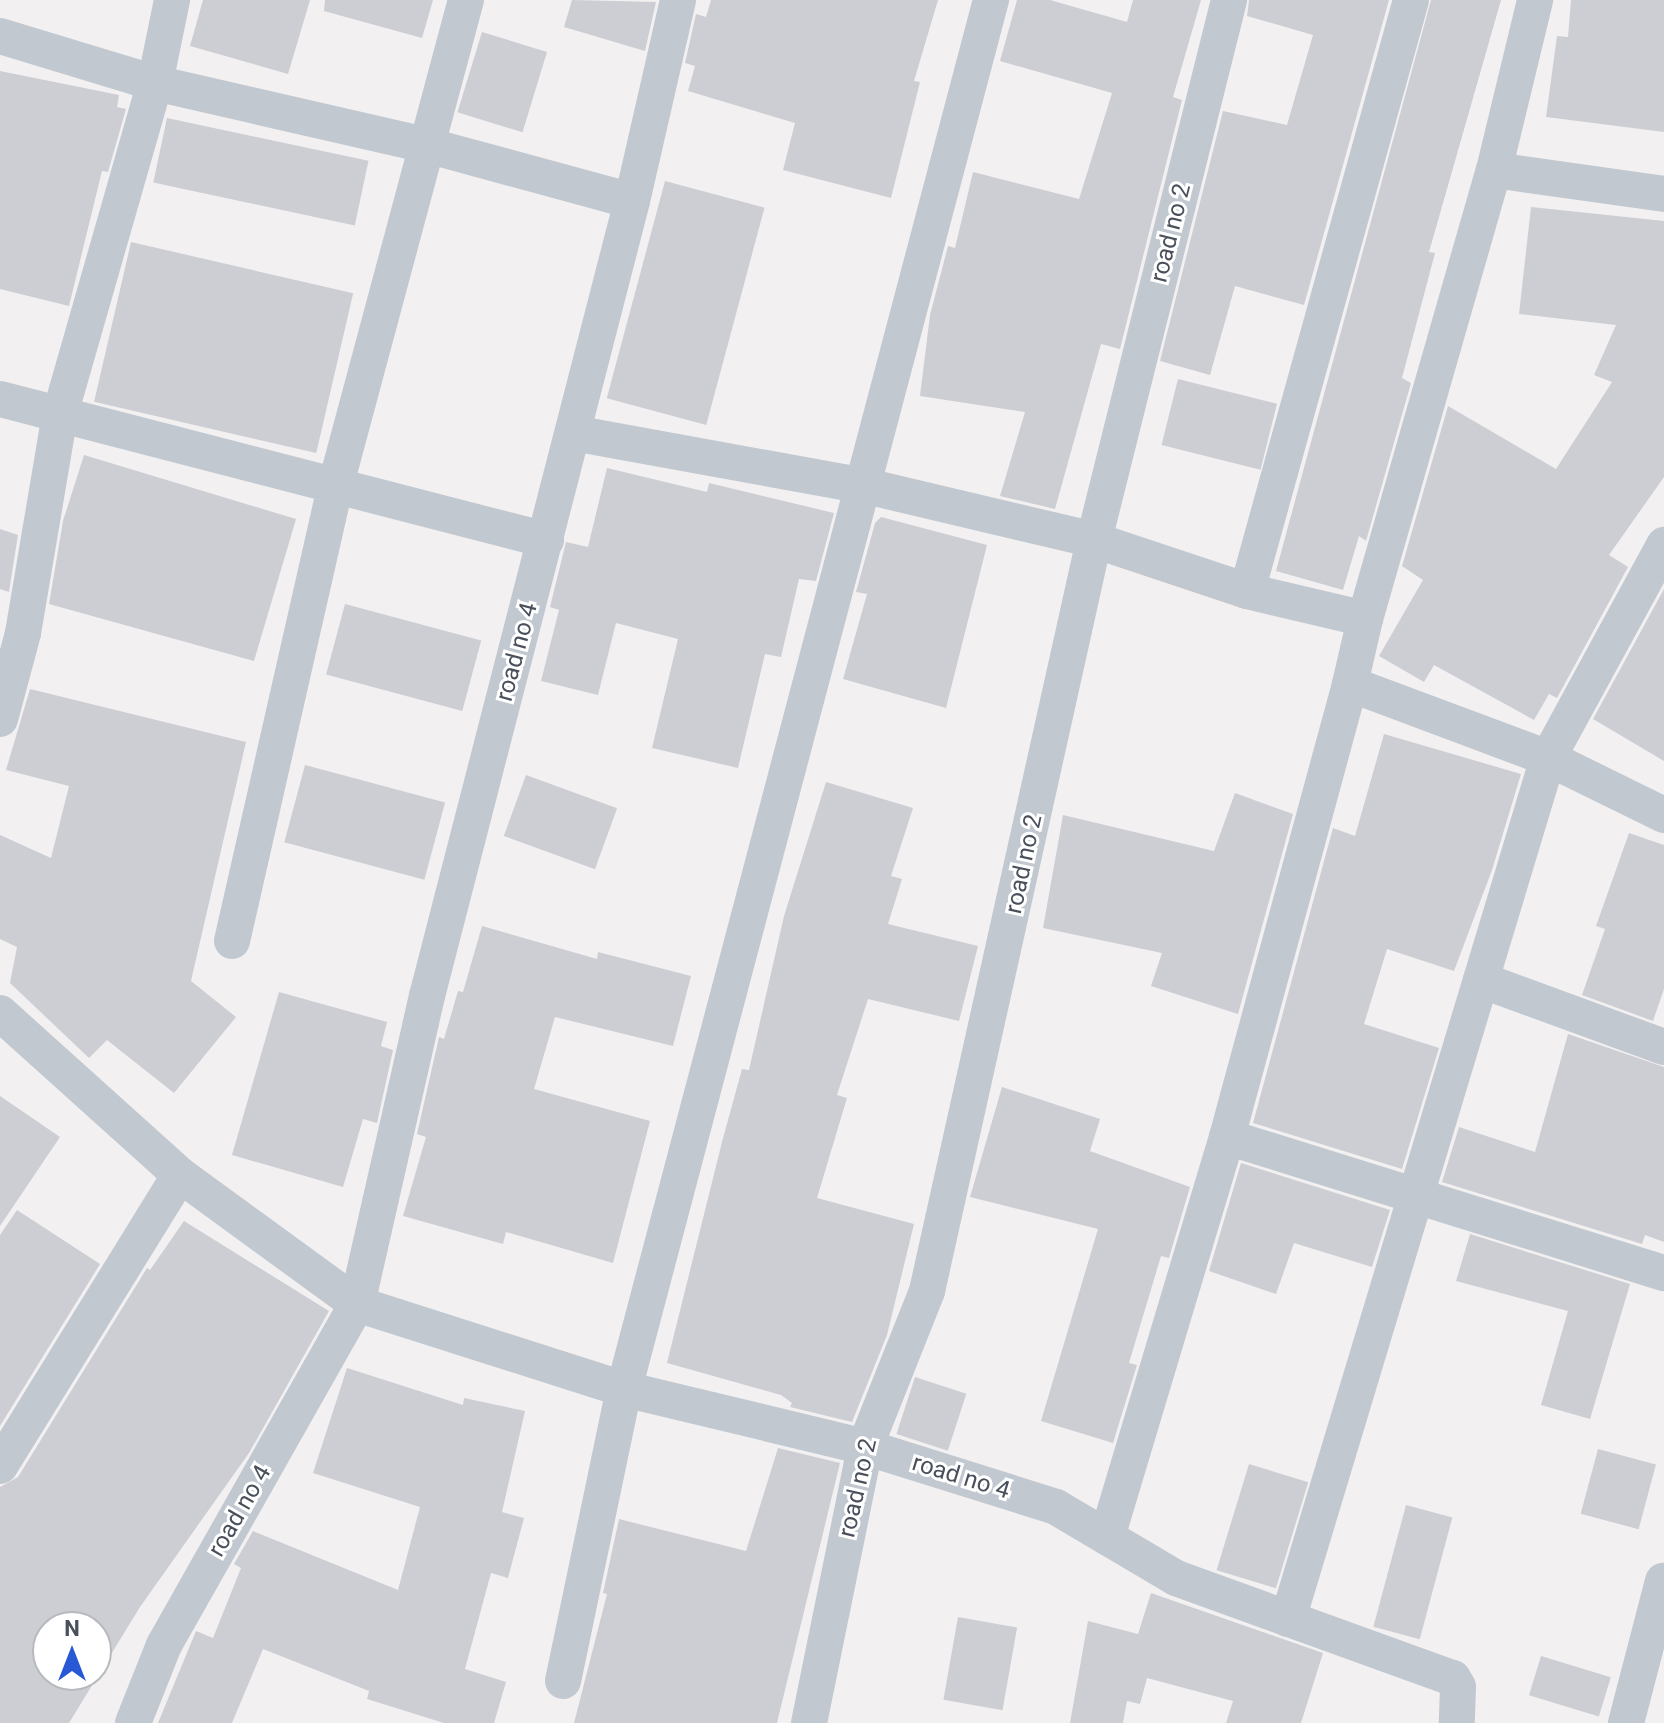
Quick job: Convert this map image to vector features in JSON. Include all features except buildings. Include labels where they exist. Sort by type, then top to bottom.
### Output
[{"type":"street","points":[[0,719],[23,633],[60,414],[155,83],[172,0]]},
{"type":"street","points":[[232,941],[336,484],[430,146],[466,0]]},
{"type":"street","name":"road no 4","points":[[133,1723],[164,1645],[357,1304],[427,996],[632,201],[678,0]]},
{"type":"street","points":[[563,1681],[624,1389],[866,486],[991,0]]},
{"type":"street","name":"road no 2","points":[[809,1723],[865,1447],[927,1291],[1094,540],[1229,0]]},
{"type":"street","points":[[1247,591],[1411,0]]},
{"type":"street","points":[[1107,1537],[1227,1137],[1365,619],[1494,170],[1535,0]]},
{"type":"street","points":[[0,36],[155,83],[430,146],[632,201]]},
{"type":"street","points":[[1494,170],[1664,194]]},
{"type":"street","points":[[0,399],[546,540]]},
{"type":"street","points":[[573,433],[866,486],[1094,540],[1247,591],[1365,619]]},
{"type":"street","points":[[1288,1619],[1548,758],[1664,545]]},
{"type":"street","points":[[1350,684],[1548,758],[1664,815]]},
{"type":"street","points":[[1481,980],[1664,1047]]},
{"type":"street","name":"road no 4","points":[[0,1013],[180,1175],[357,1304],[624,1389],[865,1447],[1056,1507],[1176,1578],[1453,1678],[1458,1687],[1457,1723]]},
{"type":"street","points":[[1227,1137],[1415,1192],[1664,1273]]},
{"type":"street","points":[[0,1466],[180,1175]]},
{"type":"street","points":[[1626,1723],[1663,1581]]}]
